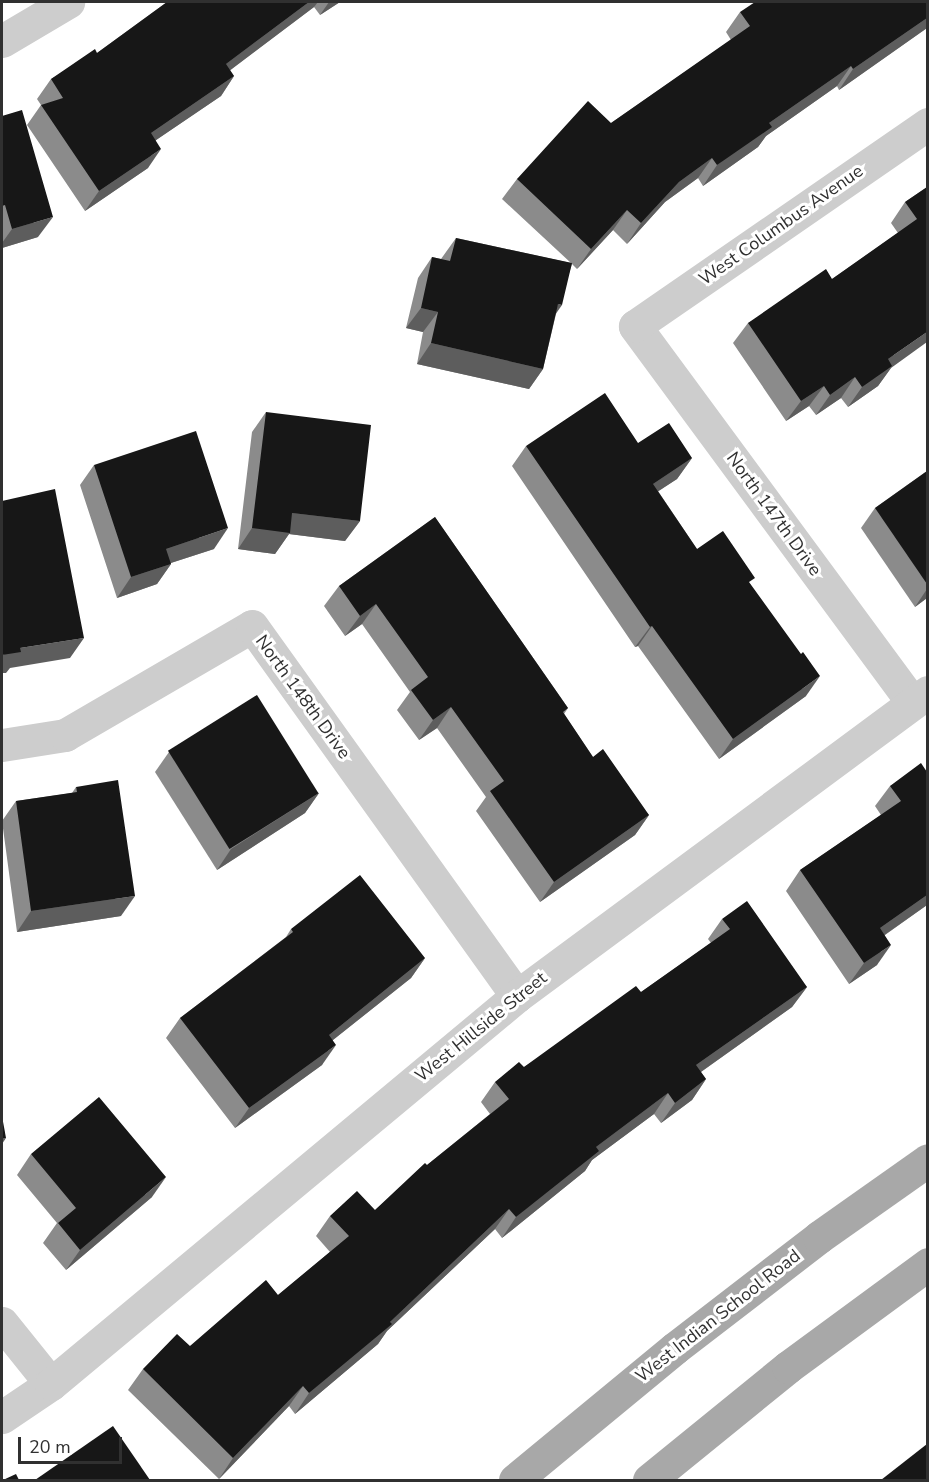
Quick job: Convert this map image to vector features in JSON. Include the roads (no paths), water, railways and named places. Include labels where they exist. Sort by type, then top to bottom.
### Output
[{"type":"main road","name":"West Indian School Road","points":[[515,1480],[675,1348],[819,1237],[927,1160]]},
{"type":"main road","points":[[649,1480],[788,1367],[927,1264]]},
{"type":"street","points":[[2,41],[68,2]]},
{"type":"street","name":"West Columbus Avenue","points":[[635,326],[927,124]]},
{"type":"street","name":"North 147th Drive","points":[[635,326],[920,697]]},
{"type":"street","name":"North 148th Drive","points":[[2,745],[65,735],[252,626],[517,996]]},
{"type":"street","name":"West Hillside Street","points":[[2,1417],[51,1384],[517,996],[920,697]]},
{"type":"street","points":[[2,1323],[51,1384]]}]
